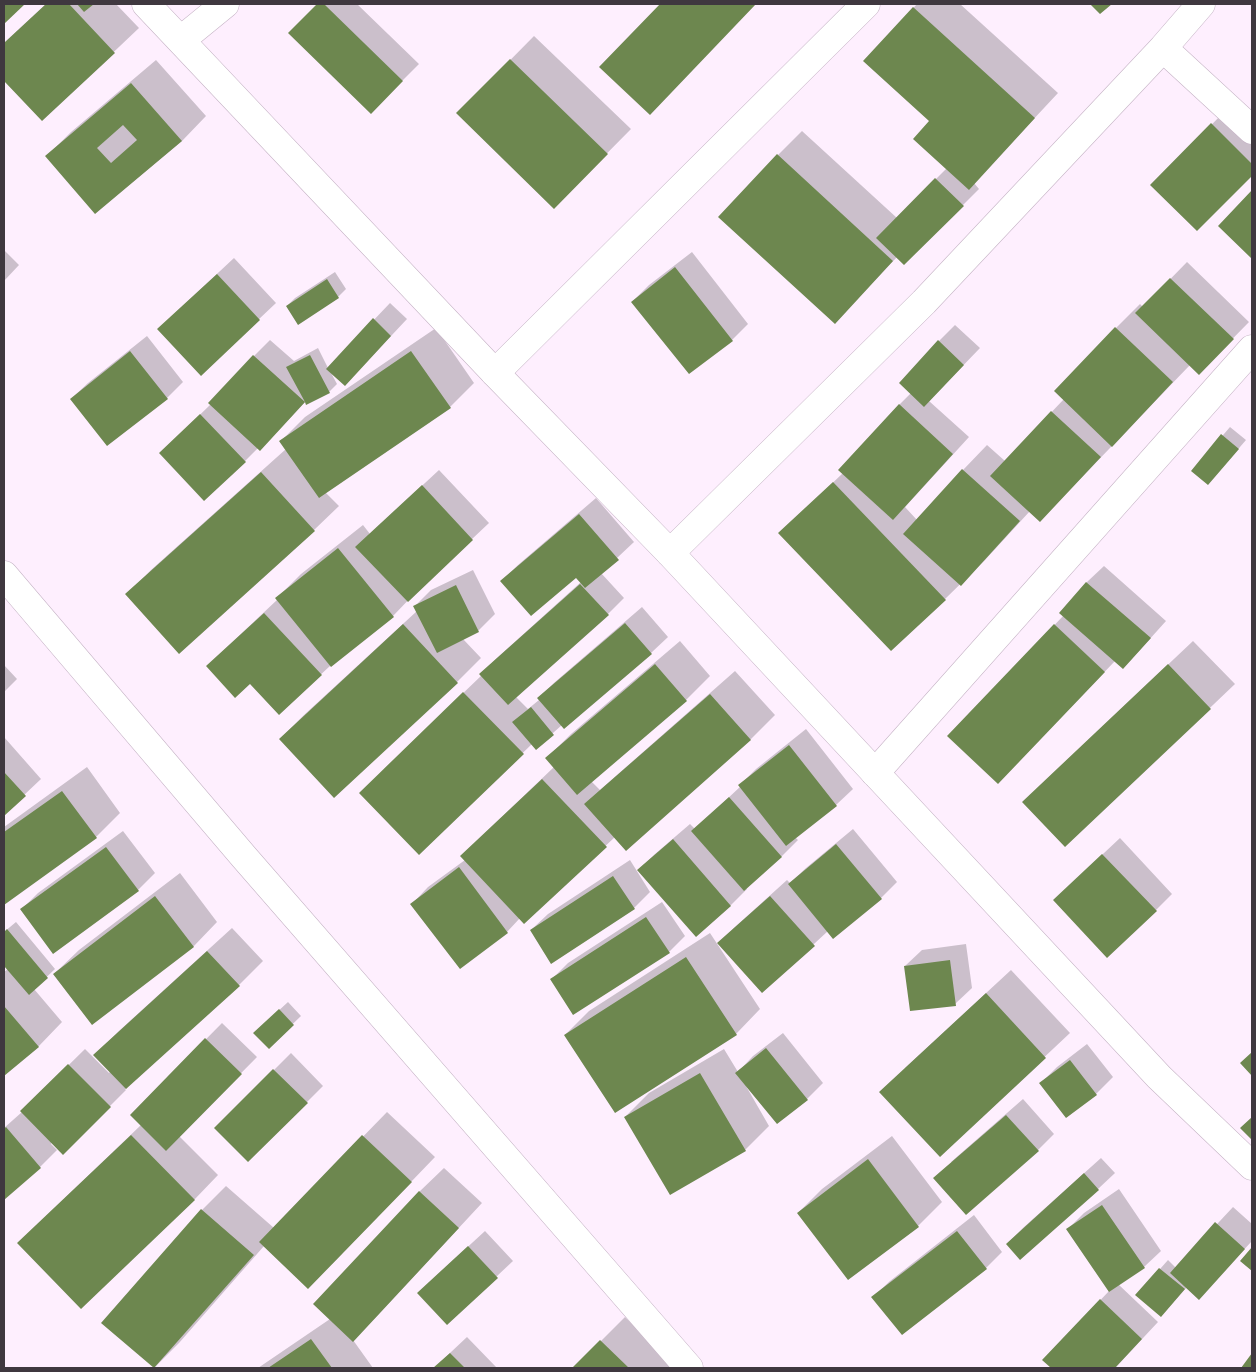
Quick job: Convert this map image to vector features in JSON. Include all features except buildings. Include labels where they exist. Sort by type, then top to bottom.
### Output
[{"type":"street","points":[[146,4],[495,373],[670,553],[1159,1077],[1252,1166]]},
{"type":"street","points":[[181,40],[225,4]]},
{"type":"street","points":[[495,373],[866,4]]},
{"type":"street","points":[[670,553],[924,302],[1163,48],[1201,4]]},
{"type":"street","points":[[1163,48],[1252,130]]},
{"type":"street","points":[[875,773],[1252,350]]},
{"type":"street","points":[[4,575],[237,850],[689,1368]]}]
